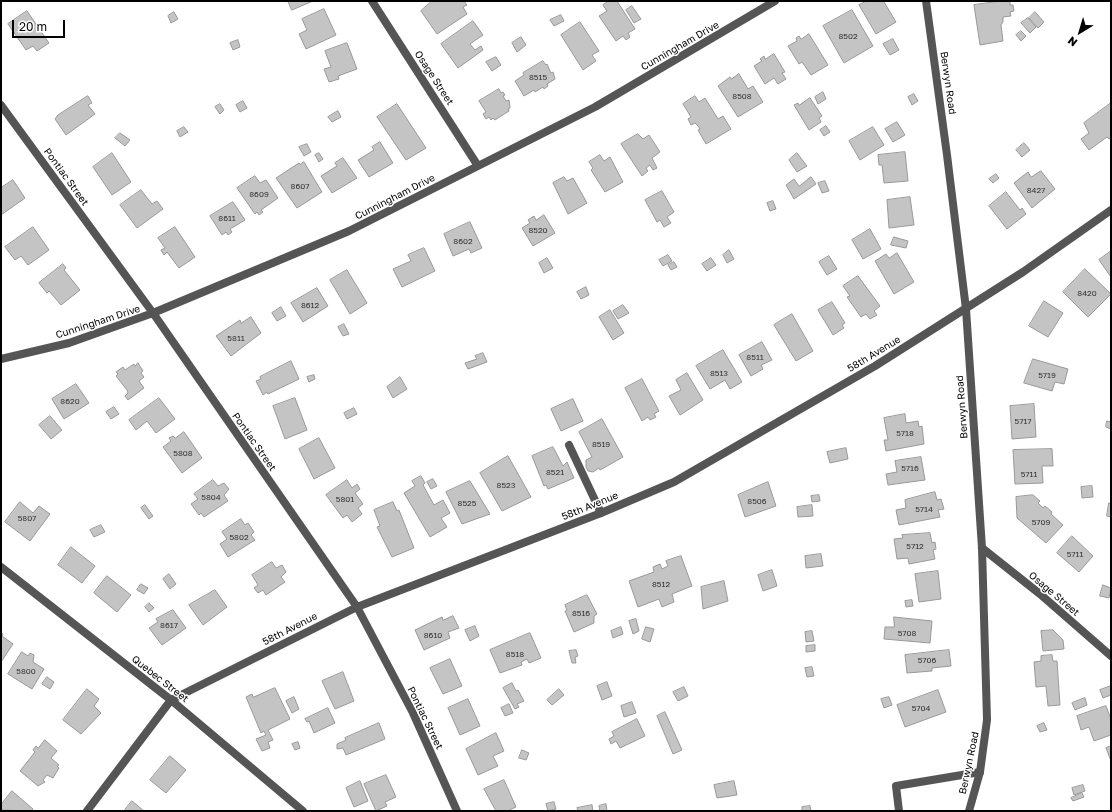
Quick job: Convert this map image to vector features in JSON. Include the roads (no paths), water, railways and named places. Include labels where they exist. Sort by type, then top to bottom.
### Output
[{"type":"street","name":"Osage Street","points":[[372,1],[478,166]]},
{"type":"street","name":"Cunningham Drive","points":[[1,359],[68,343],[153,314],[349,231],[595,107],[775,1]]},
{"type":"street","name":"Berwyn Road","points":[[926,1],[948,155],[966,309],[982,548],[987,720],[980,772],[969,811]]},
{"type":"street","name":"Pontiac Street","points":[[1,104],[153,314],[357,607],[413,713],[457,811]]},
{"type":"street","name":"58th Avenue","points":[[87,811],[171,700],[357,607],[601,513],[674,482],[875,366],[1023,272],[1111,210]]},
{"type":"street","points":[[569,445],[601,513]]},
{"type":"street","name":"Osage Street","points":[[982,548],[1040,594],[1111,656]]},
{"type":"street","name":"Quebec Street","points":[[1,567],[171,700],[303,811]]},
{"type":"street","points":[[899,811],[896,786],[980,772]]}]
